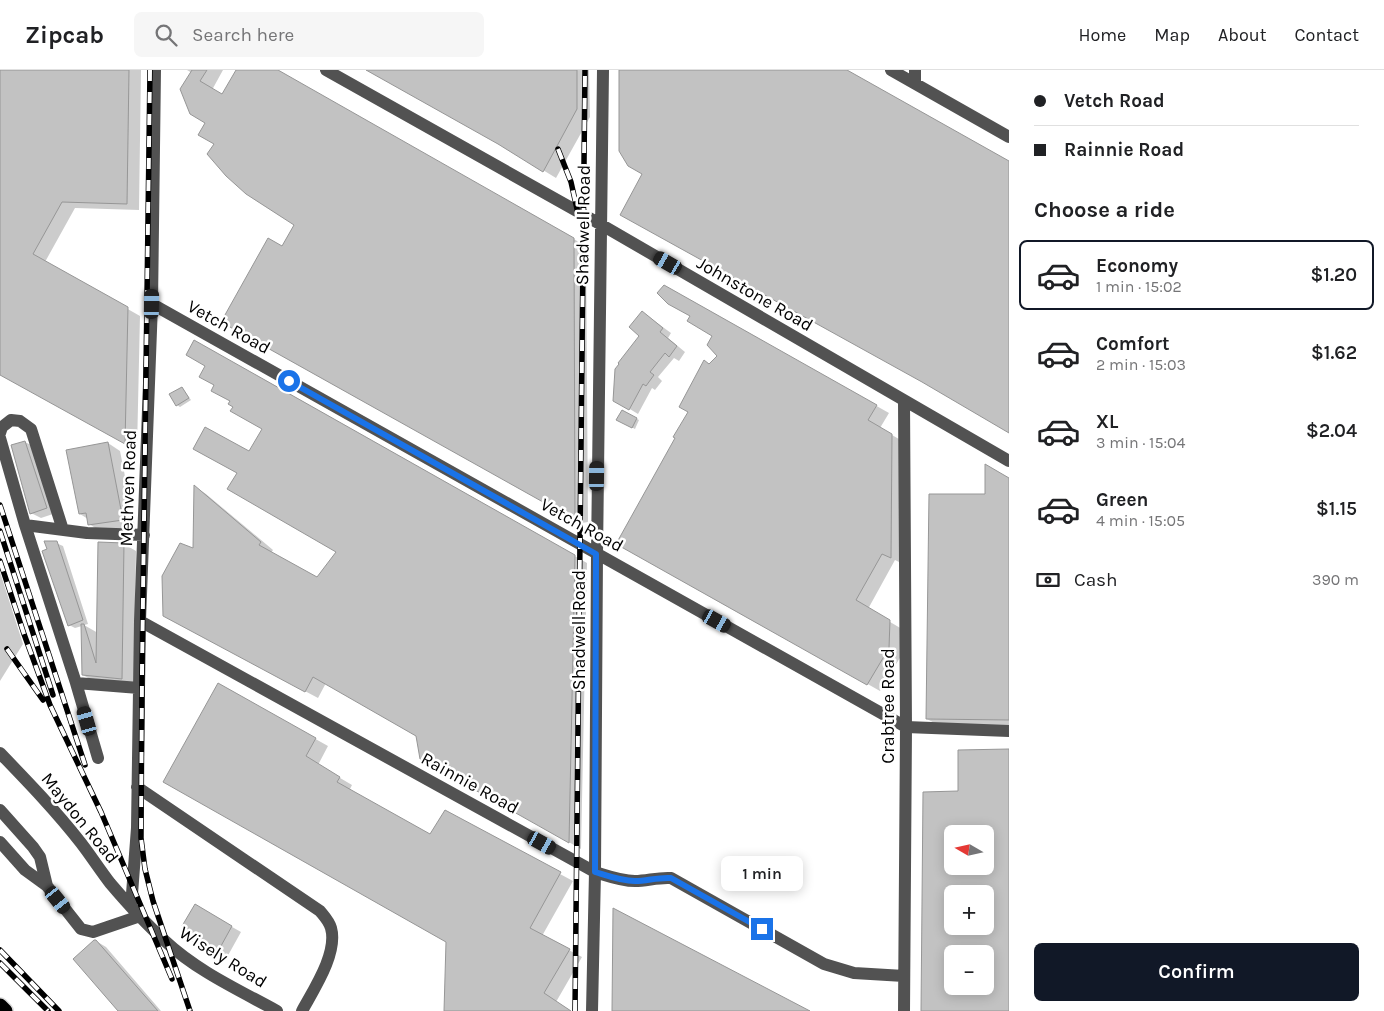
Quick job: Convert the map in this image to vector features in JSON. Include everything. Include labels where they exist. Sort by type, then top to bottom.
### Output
[{"type":"highway","points":[[0,1006],[5,1011]]},
{"type":"street","name":"Methven Road","points":[[136,912],[140,621],[152,304],[155,70]]},
{"type":"street","name":"Johnstone Road","points":[[326,70],[600,224],[1009,461]]},
{"type":"street","name":"Shadwell Road","points":[[592,1011],[603,70]]},
{"type":"street","points":[[891,70],[1009,137]]},
{"type":"street","points":[[914,83],[915,70]]},
{"type":"street","name":"Vetch Road","points":[[152,304],[906,727],[1009,731]]},
{"type":"street","name":"Crabtree Road","points":[[904,401],[906,727],[904,1011]]},
{"type":"street","points":[[0,433],[2,427],[10,420],[20,421],[31,429],[63,530]]},
{"type":"street","points":[[0,438],[98,758]]},
{"type":"street","points":[[25,524],[97,534],[144,535]]},
{"type":"street","name":"Rainnie Road","points":[[140,621],[595,872],[635,882],[660,877],[671,878],[824,964],[854,973],[904,976]]},
{"type":"street","points":[[76,683],[139,688]]},
{"type":"street","name":"Maydon Road","points":[[0,753],[42,795],[136,912]]},
{"type":"street","points":[[137,787],[320,912],[327,919],[331,928],[332,942],[329,957],[302,1011]]},
{"type":"street","points":[[0,810],[40,857],[47,886]]},
{"type":"street","points":[[0,842],[25,870],[47,886],[85,931],[93,932],[136,912]]},
{"type":"street","name":"Wisely Road","points":[[136,912],[166,942],[186,958],[277,1011]]},
{"type":"building","points":[[0,70],[129,70],[127,204],[62,202],[33,254],[128,307],[125,444],[0,375]]},
{"type":"building","points":[[192,70],[207,70],[200,81],[222,94],[236,70],[278,70],[574,238],[575,516],[568,516],[221,322],[268,238],[282,246],[294,225],[246,194],[226,176],[207,154],[214,144],[198,135],[205,123],[190,114],[180,89]]},
{"type":"building","points":[[366,70],[577,70],[577,109],[543,172],[498,144]]},
{"type":"building","points":[[619,70],[847,70],[1009,161],[1009,433],[922,382],[620,215],[642,174],[628,166],[619,151]]},
{"type":"building","points":[[664,285],[877,405],[868,420],[892,434],[891,558],[882,554],[856,600],[890,620],[889,648],[867,685],[616,544],[688,412],[679,407],[704,360],[709,364],[717,356],[707,345],[712,336],[687,321],[690,316],[668,304],[657,293]]},
{"type":"building","points":[[642,311],[663,328],[660,332],[677,346],[669,357],[665,353],[650,372],[654,375],[646,386],[643,384],[629,410],[613,401],[615,369],[639,336],[629,327]]},
{"type":"building","points":[[194,340],[575,555],[569,843],[420,759],[416,736],[313,677],[305,692],[163,616],[162,576],[180,543],[193,548],[194,485],[261,542],[259,545],[317,577],[336,552],[227,489],[237,473],[193,449],[205,427],[249,451],[262,429],[230,411],[233,407],[228,404],[230,401],[211,391],[214,385],[199,377],[205,366],[186,355]]},
{"type":"building","points":[[182,387],[189,398],[176,406],[169,394]]},
{"type":"building","points":[[622,410],[637,418],[632,428],[616,420]]},
{"type":"building","points":[[25,441],[47,508],[30,514],[11,445]]},
{"type":"building","points":[[108,442],[123,520],[88,525],[86,513],[79,514],[66,450]]},
{"type":"building","points":[[985,464],[1009,478],[1009,720],[926,719],[929,494],[985,494]]},
{"type":"building","points":[[44,541],[57,541],[83,620],[68,626],[42,551],[47,549]]},
{"type":"building","points":[[98,542],[124,543],[122,679],[82,675],[81,624],[84,624],[96,663]]},
{"type":"building","points":[[218,683],[316,738],[306,756],[340,777],[337,782],[430,834],[445,810],[561,872],[530,928],[570,949],[544,993],[571,1011],[444,1011],[446,942],[163,782]]},
{"type":"building","points":[[1009,749],[1009,1011],[921,1011],[923,792],[958,791],[958,750]]},
{"type":"building","points":[[195,904],[232,926],[216,955],[187,938],[191,931],[182,926]]},
{"type":"building","points":[[613,908],[810,1011],[612,1011]]},
{"type":"building","points":[[94,940],[158,1011],[118,1011],[73,959]]},
{"type":"railway","points":[[150,70],[141,838],[145,869],[153,901],[190,1011]]},
{"type":"railway","points":[[575,1011],[585,70]]},
{"type":"railway","points":[[558,149],[571,182],[579,218]]},
{"type":"railway","points":[[0,505],[85,765]]},
{"type":"railway","points":[[0,531],[53,695]]},
{"type":"railway","points":[[0,561],[50,705],[101,812],[172,979]]},
{"type":"railway","points":[[7,649],[43,700]]},
{"type":"railway","points":[[0,950],[59,1011]]},
{"type":"railway","points":[[0,963],[48,1011]]},
{"type":"route","points":[[289,381],[596,554],[595,872],[635,882],[660,877],[671,878],[762,929]]}]
